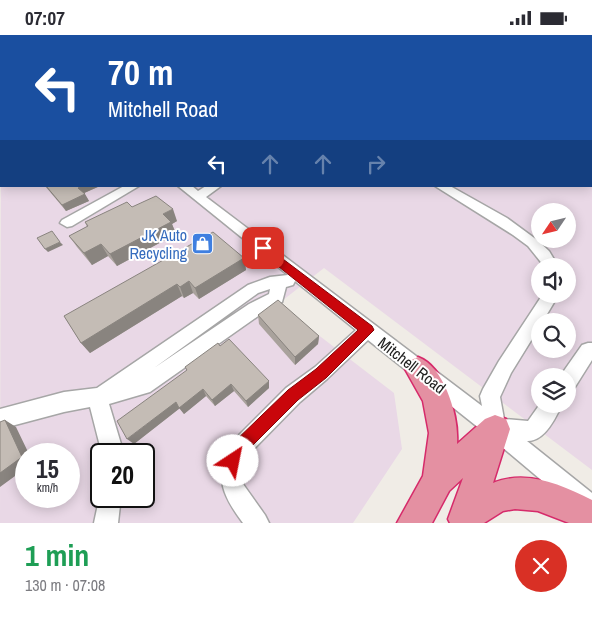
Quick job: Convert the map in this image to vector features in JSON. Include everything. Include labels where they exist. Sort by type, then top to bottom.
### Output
[{"type":"highway","points":[[418,369],[436,397],[443,433],[438,480]]},
{"type":"highway","points":[[414,523],[438,480],[496,429]]},
{"type":"highway","points":[[466,518],[496,429]]},
{"type":"highway","points":[[466,518],[502,495],[528,493],[558,500],[592,517]]},
{"type":"street","points":[[66,223],[131,187]]},
{"type":"street","name":"Mitchell Road","points":[[185,187],[496,429],[592,508]]},
{"type":"street","points":[[197,197],[213,187]]},
{"type":"street","points":[[443,187],[492,214],[539,248],[547,258]]},
{"type":"street","points":[[0,419],[64,402],[97,397],[143,386],[254,309],[276,298],[280,281],[299,281],[309,284]]},
{"type":"street","points":[[545,303],[505,367],[490,396],[496,429],[533,431],[546,413]]},
{"type":"street","points":[[257,523],[239,499],[232,485],[236,452],[293,395],[321,373],[368,330]]},
{"type":"street","points":[[576,370],[591,349]]},
{"type":"street","points":[[97,397],[110,443]]},
{"type":"street","points":[[106,523],[108,508]]},
{"type":"shaded area","points":[[1,187],[592,187],[592,470],[324,268],[278,304],[394,393],[402,449],[353,523],[0,523]]},
{"type":"building","points":[[47,187],[80,187],[78,188],[85,194],[62,205]]},
{"type":"building","points":[[156,196],[173,209],[163,214],[171,222],[110,254],[101,244],[84,253],[69,236],[88,226],[85,222],[127,202],[132,207]]},
{"type":"building","points":[[52,231],[60,242],[45,249],[37,238]]},
{"type":"building","points":[[213,232],[244,258],[195,288],[189,281],[180,287],[177,284],[81,343],[64,316]]},
{"type":"building","points":[[278,300],[319,336],[295,357],[258,315]]},
{"type":"building","points":[[229,339],[269,381],[246,401],[231,384],[212,400],[203,389],[179,408],[176,402],[127,439],[117,421],[187,370],[185,367],[218,343],[220,346]]},
{"type":"building","points":[[5,420],[16,443],[15,462],[0,473],[0,422]]},
{"type":"place","name":"JK Auto Recycling","points":[[203,244]]},
{"type":"route","points":[[233,461],[236,452],[293,395],[321,373],[368,330],[263,248]]}]
